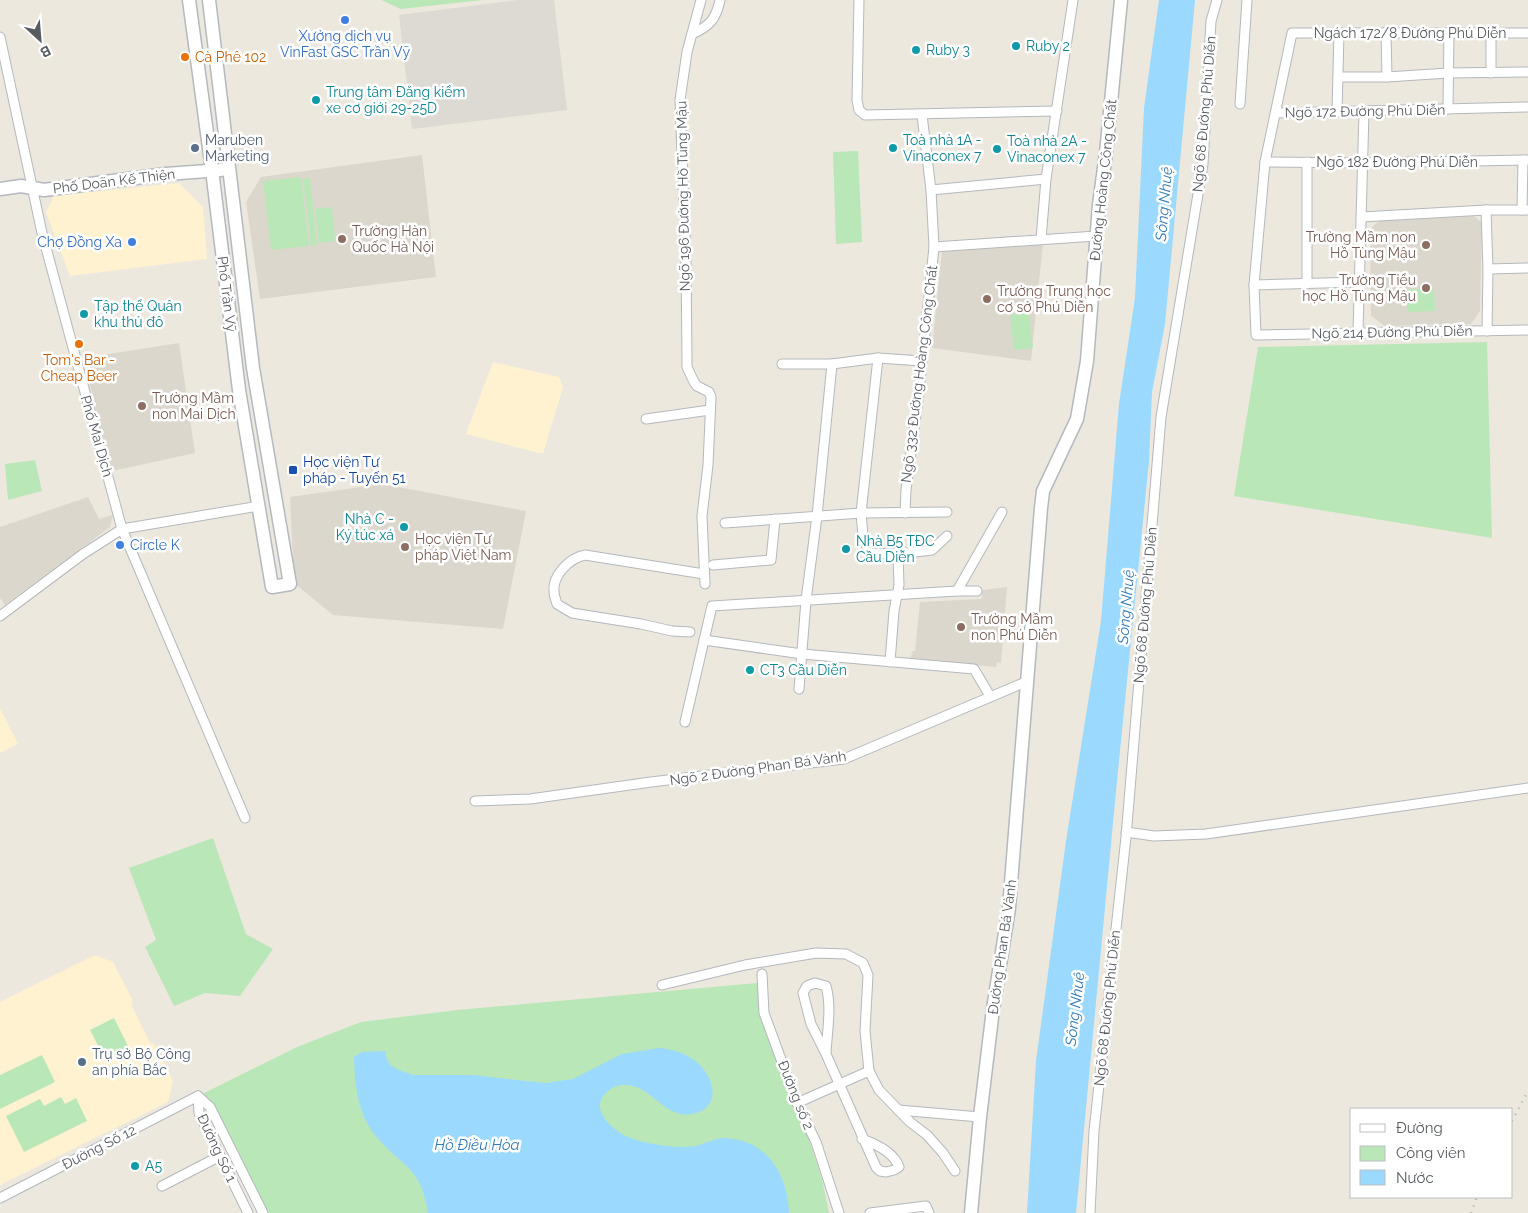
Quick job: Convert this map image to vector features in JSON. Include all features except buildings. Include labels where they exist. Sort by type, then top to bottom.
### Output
[{"type":"street","name":"Phố Trần Vỹ","points":[[189,0],[239,390],[272,587],[290,584],[253,368],[209,0]]},
{"type":"street","name":"Ngõ 196 Đường Hồ Tùng Mậu","points":[[701,0],[687,52],[680,100],[688,366],[697,386],[709,392],[711,397],[710,410]]},
{"type":"street","points":[[692,34],[705,29],[716,15],[720,0]]},
{"type":"street","points":[[859,0],[857,100],[859,110],[865,115],[1057,111]]},
{"type":"street","points":[[1041,239],[1046,179],[1073,0]]},
{"type":"street","name":"Đường Hoàng Công Chất","points":[[1028,681],[1043,491],[1077,420],[1087,360],[1096,236],[1121,0]]},
{"type":"street","name":"Ngõ 68 Đường Phú Diễn","points":[[1090,1213],[1094,1131],[1126,832],[1161,417],[1203,164],[1211,21],[1217,0]]},
{"type":"street","points":[[1240,104],[1247,0]]},
{"type":"street","points":[[1386,32],[1386,77]]},
{"type":"street","points":[[1448,109],[1449,32]]},
{"type":"street","points":[[1491,32],[1491,73]]},
{"type":"street","name":"Ngách 172/8 Đường Phú Diễn","points":[[1276,113],[1292,33],[1528,33]]},
{"type":"street","points":[[1337,112],[1339,33]]},
{"type":"street","name":"Phố Mai Dịch","points":[[0,37],[32,187],[122,529],[245,818]]},
{"type":"street","points":[[1338,77],[1528,72]]},
{"type":"street","name":"Ngõ 172 Đường Phú Diễn","points":[[1256,335],[1254,285],[1266,162],[1276,113],[1528,107]]},
{"type":"street","points":[[1358,332],[1364,111]]},
{"type":"street","points":[[922,115],[931,190],[934,247]]},
{"type":"street","points":[[1361,217],[1486,210],[1525,210],[1525,160]]},
{"type":"street","name":"Ngõ 182 Đường Phú Diễn","points":[[1266,162],[1363,163],[1525,160]]},
{"type":"street","points":[[1307,162],[1307,284]]},
{"type":"street","name":"Phố Doãn Kế Thiện","points":[[0,189],[21,186],[44,190],[128,178],[229,169]]},
{"type":"street","points":[[931,190],[1046,179]]},
{"type":"street","points":[[1486,210],[1488,270],[1487,331]]},
{"type":"street","name":"Ngõ 332 Đường Hoàng Công Chất","points":[[905,513],[911,440],[922,361],[934,247],[1096,236]]},
{"type":"street","points":[[1488,270],[1528,268]]},
{"type":"street","points":[[1254,285],[1360,282]]},
{"type":"street","name":"Ngõ 214 Đường Phú Diễn","points":[[1256,335],[1528,330]]},
{"type":"street","points":[[782,364],[832,364],[878,358],[922,361]]},
{"type":"street","points":[[878,358],[861,513],[863,536],[869,553],[898,554],[932,550],[947,536]]},
{"type":"street","points":[[799,689],[806,600],[817,516],[832,364]]},
{"type":"street","points":[[646,419],[710,410],[708,465],[702,516],[705,579],[585,555],[576,557],[567,564],[557,580],[554,591],[558,604],[572,612],[672,631],[690,632]]},
{"type":"street","points":[[0,616],[83,554],[122,529],[275,504]]},
{"type":"street","points":[[726,523],[861,513],[947,512]]},
{"type":"street","points":[[957,590],[1002,512]]},
{"type":"street","points":[[713,564],[771,560],[775,519]]},
{"type":"street","points":[[890,662],[894,611],[899,585],[898,554]]},
{"type":"street","points":[[686,722],[712,606],[957,590],[977,591]]},
{"type":"street","points":[[704,640],[802,654],[974,669],[990,696]]},
{"type":"street","name":"Ngõ 2 Đường Phan Bá Vành","points":[[475,801],[530,799],[651,782],[844,759],[1028,681]]},
{"type":"street","name":"Đường Phan Bá Vành","points":[[971,1213],[993,1009],[1009,908],[1028,681]]},
{"type":"street","points":[[1126,832],[1154,836],[1206,834],[1528,788]]},
{"type":"street","points":[[662,985],[745,965],[816,953],[846,954],[863,963],[868,975],[864,1031],[869,1072],[879,1090],[910,1122],[927,1135],[943,1153],[955,1171]]},
{"type":"street","name":"Đường số 2","points":[[762,974],[764,1013],[796,1103],[816,1142],[840,1213]]},
{"type":"street","points":[[826,1054],[827,992],[826,986],[815,983],[807,986],[803,993],[811,1024],[826,1054],[862,1139]]},
{"type":"street","points":[[796,1103],[869,1072]]},
{"type":"street","name":"Đường Số 1","points":[[198,1096],[199,1113],[248,1213]]},
{"type":"street","name":"Đường Số 1","points":[[198,1096],[210,1106],[263,1213]]},
{"type":"street","name":"Đường Số 12","points":[[0,1198],[198,1096]]},
{"type":"street","points":[[898,1110],[980,1117]]},
{"type":"street","points":[[162,1186],[220,1156]]},
{"type":"street","points":[[870,1213],[926,1206],[929,1213]]},
{"type":"shaded area","points":[[518,0],[554,0],[567,110],[412,129],[399,15]]},
{"type":"shaded area","name":"Trường Hàn Quốc Hà Nội","points":[[422,155],[436,277],[260,299],[246,202],[261,177]]},
{"type":"shaded area","name":"Chợ Đồng Xa","points":[[179,183],[203,207],[207,259],[70,276],[46,212],[54,196]]},
{"type":"shaded area","points":[[1474,216],[1482,223],[1480,311],[1471,324],[1385,326],[1371,316],[1370,229],[1379,221]]},
{"type":"shaded area","name":"Trường Trung học cơ sở Phú Diễn","points":[[1043,243],[1031,361],[932,348],[942,250]]},
{"type":"shaded area","name":"Trường Mầm non Mai Dịch","points":[[179,343],[195,453],[112,471],[83,358]]},
{"type":"shaded area","points":[[493,362],[559,377],[563,387],[543,454],[466,434]]},
{"type":"shaded area","name":"Học viện Tư pháp Việt Nam","points":[[382,484],[526,511],[503,629],[333,615],[294,583],[290,497]]},
{"type":"shaded area","points":[[88,497],[99,519],[113,515],[110,527],[5,605],[0,598],[0,527]]},
{"type":"shaded area","name":"Trường Mầm non Phú Diễn","points":[[1007,587],[1001,663],[997,662],[996,667],[911,659],[912,651],[915,651],[920,602],[981,599],[983,590]]},
{"type":"shaded area","points":[[0,708],[18,744],[0,753]]},
{"type":"shaded area","name":"Trụ sở Bộ Công an phía Bắc","points":[[95,955],[113,962],[133,1001],[132,1006],[150,1043],[154,1044],[173,1080],[168,1102],[0,1185],[0,1002]]},
{"type":"green space","points":[[381,0],[483,0],[401,9]]},
{"type":"green space","points":[[858,151],[862,242],[836,244],[833,152]]},
{"type":"green space","points":[[301,177],[309,246],[271,250],[263,181]]},
{"type":"green space","points":[[310,178],[317,245],[311,246],[303,179]]},
{"type":"green space","points":[[332,207],[335,241],[319,243],[315,209]]},
{"type":"green space","points":[[1407,289],[1434,289],[1435,311],[1408,312]]},
{"type":"green space","points":[[1029,313],[1033,348],[1014,350],[1010,315]]},
{"type":"green space","points":[[1487,342],[1492,538],[1234,496],[1258,347]]},
{"type":"green space","points":[[35,460],[42,491],[8,500],[5,464]]},
{"type":"green space","points":[[213,838],[246,934],[273,949],[240,996],[205,993],[174,1006],[145,947],[156,940],[129,868]]},
{"type":"green space","points":[[757,983],[822,1179],[829,1213],[262,1213],[198,1096],[297,1047],[361,1022],[457,1010]]},
{"type":"green space","points":[[114,1018],[129,1048],[105,1059],[90,1030]]},
{"type":"green space","points":[[42,1055],[55,1082],[0,1109],[0,1075]]},
{"type":"green space","points":[[61,1097],[65,1104],[76,1098],[87,1121],[24,1152],[6,1116],[40,1099],[44,1106]]},
{"type":"water","name":"Sông Nhuệ","points":[[1159,0],[1195,0],[1165,324],[1152,392],[1149,461],[1076,1213],[1027,1213],[1036,1061],[1066,841],[1101,621],[1119,404],[1135,298],[1144,108]]},
{"type":"water","name":"Hồ Điều Hòa","points":[[659,1048],[682,1053],[701,1066],[711,1082],[713,1090],[709,1105],[702,1111],[682,1114],[665,1107],[650,1095],[634,1086],[622,1085],[611,1089],[602,1098],[600,1105],[604,1118],[622,1134],[635,1140],[652,1144],[688,1147],[724,1138],[739,1140],[752,1145],[772,1161],[779,1172],[788,1199],[789,1213],[428,1213],[425,1197],[415,1176],[409,1168],[384,1146],[369,1126],[364,1117],[356,1088],[354,1057],[362,1052],[386,1051],[386,1057],[390,1065],[413,1075],[472,1075],[545,1083],[573,1079],[622,1054]]},
{"type":"railway","points":[[1513,1119],[1528,1091]]},
{"type":"railway","points":[[1471,1213],[1477,1198]]},
{"type":"place","name":"Xưởng dịch vụ VinFast GSC Trần Vỹ","points":[[345,20]]},
{"type":"place","name":"Ruby 2","points":[[1016,46]]},
{"type":"place","name":"Ruby 3","points":[[916,50]]},
{"type":"place","name":"Cà Phê 102","points":[[185,57]]},
{"type":"place","name":"Trung tâm Đăng kiểm xe cơ giới 29-25D","points":[[316,100]]},
{"type":"place","name":"Maruben Marketing","points":[[195,148]]},
{"type":"place","name":"Toà nhà 1A - Vinaconex 7","points":[[893,148]]},
{"type":"place","name":"Toà nhà 2A - Vinaconex 7","points":[[997,149]]},
{"type":"place","name":"Trường Hàn Quốc Hà Nội","points":[[342,239]]},
{"type":"place","name":"Chợ Đồng Xa","points":[[132,242]]},
{"type":"place","name":"Trường Mầm non Hồ Tùng Mậu","points":[[1426,245]]},
{"type":"place","name":"Trường Tiểu học Hồ Tùng Mậu","points":[[1426,288]]},
{"type":"place","name":"Trường Trung học cơ sở Phú Diễn","points":[[987,299]]},
{"type":"place","name":"Tập thể Quân khu thủ đô","points":[[84,314]]},
{"type":"place","name":"Tom's Bar - Cheap Beer","points":[[79,344]]},
{"type":"place","name":"Trường Mầm non Mai Dịch","points":[[142,406]]},
{"type":"place","name":"Học viện Tư pháp - Tuyến 51","points":[[293,470]]},
{"type":"place","name":"Nhà C - Ký túc xá","points":[[404,527]]},
{"type":"place","name":"Circle K","points":[[120,545]]},
{"type":"place","name":"Học viện Tư pháp Việt Nam","points":[[405,547]]},
{"type":"place","name":"Nhà B5 TĐC Cầu Diễn","points":[[846,549]]},
{"type":"place","name":"Trường Mầm non Phú Diễn","points":[[961,627]]},
{"type":"place","name":"CT3 Cầu Diễn","points":[[750,670]]},
{"type":"place","name":"Trụ sở Bộ Công an phía Bắc","points":[[82,1062]]},
{"type":"place","name":"A5","points":[[135,1166]]}]
